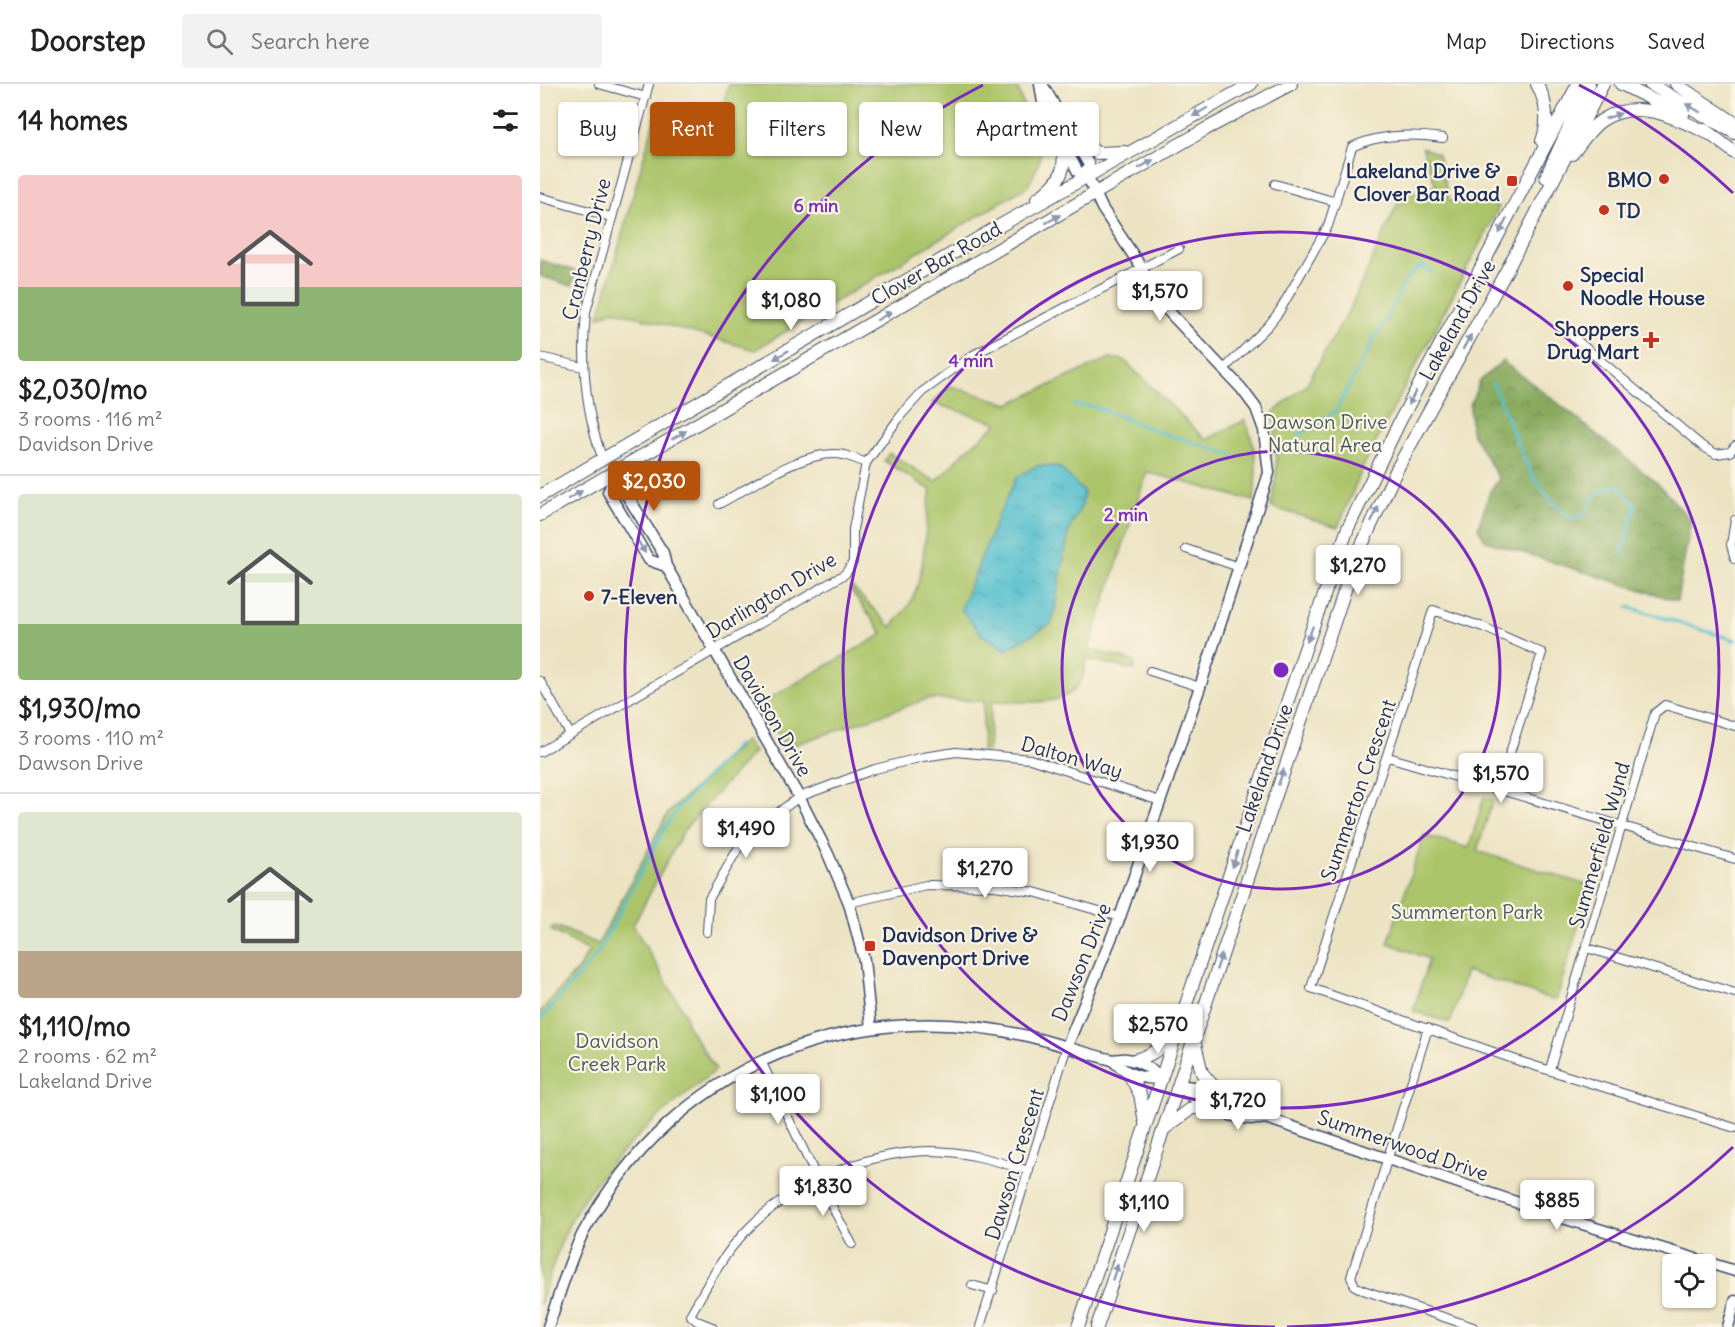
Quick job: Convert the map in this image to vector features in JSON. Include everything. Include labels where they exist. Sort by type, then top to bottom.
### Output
[{"type":"main road","name":"Clover Bar Road","points":[[540,496],[1087,175],[1251,84]]},
{"type":"main road","name":"Clover Bar Road","points":[[540,515],[611,478],[1206,129],[1291,84]]},
{"type":"main road","points":[[1530,174],[1545,132],[1545,103],[1538,84]]},
{"type":"main road","name":"Lakeland Drive","points":[[1078,1327],[1305,649],[1348,528],[1400,421],[1578,84]]},
{"type":"main road","points":[[1527,232],[1548,172],[1589,84]]},
{"type":"main road","name":"Lakeland Drive","points":[[1096,1327],[1355,560],[1397,469],[1527,232],[1603,84]]},
{"type":"main road","points":[[1621,84],[1681,113],[1735,153]]},
{"type":"main road","points":[[1650,84],[1735,133]]},
{"type":"main road","points":[[1676,84],[1702,99]]},
{"type":"main road","points":[[1684,84],[1735,123]]},
{"type":"main road","points":[[1558,171],[1591,130],[1604,118],[1620,113],[1642,109],[1658,111],[1712,135]]},
{"type":"main road","points":[[1099,153],[1111,154],[1135,150]]},
{"type":"main road","points":[[994,229],[1055,184],[1064,165],[1065,156]]},
{"type":"main road","points":[[1134,1060],[1162,1047],[1182,1019]]},
{"type":"main road","points":[[1194,1037],[1202,1073],[1220,1094]]},
{"type":"main road","points":[[1145,1126],[1164,1097],[1178,1085],[1174,1068],[1175,1040]]},
{"type":"main road","points":[[1163,1130],[1164,1097],[1161,1079],[1190,1050]]},
{"type":"main road","points":[[1130,1074],[1140,1094],[1145,1126]]},
{"type":"main road","points":[[1163,1130],[1192,1108],[1214,1108]]},
{"type":"street","points":[[599,84],[646,98]]},
{"type":"street","name":"Cranberry Drive","points":[[603,460],[586,396],[582,351],[586,312],[649,84]]},
{"type":"street","points":[[1041,84],[1053,102]]},
{"type":"street","points":[[1041,84],[1043,102]]},
{"type":"street","points":[[1224,369],[1268,327],[1279,312],[1328,226],[1352,147],[1378,139],[1423,136],[1443,138]]},
{"type":"street","points":[[1069,156],[1078,172],[1087,175],[1089,165],[1084,156]]},
{"type":"street","name":"Dawson Drive","points":[[1067,1046],[1120,917],[1200,687],[1266,485],[1268,455],[1256,408],[1224,369],[1156,298],[1141,267],[1102,208],[1087,175]]},
{"type":"street","points":[[1275,184],[1336,202]]},
{"type":"street","points":[[540,197],[611,217]]},
{"type":"street","points":[[1141,267],[1179,249]]},
{"type":"street","name":"Darlington Drive","points":[[540,752],[712,649],[840,578],[851,568],[854,529],[866,463],[902,414],[922,392],[947,373],[1007,335],[1141,267]]},
{"type":"street","points":[[1567,332],[1702,446],[1716,454],[1730,452],[1735,446]]},
{"type":"street","points":[[540,357],[583,367]]},
{"type":"street","points":[[719,504],[795,463],[814,456],[844,455],[866,463]]},
{"type":"street","points":[[603,460],[611,478]]},
{"type":"street","name":"Davidson Drive","points":[[611,478],[608,492],[649,560],[666,566],[799,797],[828,854],[849,903],[864,960],[871,1028]]},
{"type":"street","points":[[1735,520],[1731,545],[1735,559]]},
{"type":"street","points":[[1186,549],[1239,567]]},
{"type":"street","name":"Summerton Crescent","points":[[1498,790],[1542,652],[1483,627],[1433,610],[1388,757],[1362,827],[1311,988],[1522,1062],[1550,1069],[1735,1130]]},
{"type":"street","points":[[1150,671],[1200,687]]},
{"type":"street","points":[[540,681],[570,734]]},
{"type":"street","name":"Summerfield Wynd","points":[[1550,1069],[1655,713],[1665,705],[1735,726]]},
{"type":"street","name":"Dalton Way","points":[[707,932],[709,899],[744,838],[799,797],[875,769],[909,760],[956,752],[1030,759],[1160,801]]},
{"type":"street","points":[[1388,757],[1735,859]]},
{"type":"street","points":[[849,903],[926,885],[995,886],[1034,892],[1120,917]]},
{"type":"street","points":[[1587,948],[1735,993]]},
{"type":"street","points":[[548,1327],[582,1234],[626,1168],[667,1122],[722,1082],[761,1061],[828,1036],[871,1028],[947,1023],[1002,1029],[1112,1060],[1134,1060],[1161,1079]]},
{"type":"street","points":[[1428,1028],[1351,1277],[1355,1286],[1473,1327]]},
{"type":"street","name":"Dawson Crescent","points":[[980,1327],[1067,1046]]},
{"type":"street","points":[[1112,1060],[1130,1074],[1161,1079]]},
{"type":"street","points":[[761,1061],[852,1244]]},
{"type":"street","name":"Summerwood Drive","points":[[1178,1085],[1190,1096],[1214,1108],[1251,1120],[1266,1118]]},
{"type":"street","name":"Summerwood Drive","points":[[1178,1085],[1220,1094],[1256,1108],[1266,1118],[1388,1160],[1735,1271]]},
{"type":"street","points":[[712,1327],[697,1321],[690,1315],[723,1261],[754,1224],[788,1195],[818,1178],[900,1152],[933,1151],[992,1159],[1029,1171]]},
{"type":"street","points":[[972,1285],[993,1291]]},
{"type":"street","points":[[1728,1327],[1735,1301]]},
{"type":"green space","points":[[729,84],[1016,84],[1023,102],[955,102],[955,156],[1040,156],[1028,186],[755,350],[613,310],[599,317],[650,135],[650,156],[735,156],[735,102],[724,102]]},
{"type":"green space","name":"Dawson Drive Natural Area","points":[[1422,147],[1438,154],[1449,200],[1487,203],[1499,207],[1363,467],[1338,527],[1271,507],[1276,460],[1273,413],[1306,385],[1350,308],[1401,196],[1436,186]]},
{"type":"green space","points":[[540,260],[576,271],[572,286],[540,276]]},
{"type":"green space","points":[[1110,358],[1124,360],[1206,440],[1245,420],[1256,460],[1254,501],[1147,472],[1089,649],[1135,662],[1134,670],[1087,659],[1080,682],[1070,693],[1061,698],[1038,702],[992,701],[988,751],[982,751],[984,701],[927,699],[785,748],[761,703],[883,634],[850,589],[852,587],[891,627],[907,608],[916,588],[923,561],[931,490],[884,461],[889,453],[936,482],[963,453],[998,423],[932,403],[951,386],[1009,404]]},
{"type":"green space","points":[[1502,361],[1657,483],[1691,520],[1677,601],[1486,541],[1478,528],[1490,491],[1499,479],[1471,431],[1470,405],[1480,381]]},
{"type":"green space","name":"Davidson Creek Park","points":[[746,740],[754,752],[684,830],[633,925],[685,1014],[688,1027],[716,1070],[628,1145],[584,1198],[564,1236],[540,1305],[540,1012],[579,968],[589,951],[551,930],[555,926],[598,944],[668,813]]},
{"type":"green space","name":"Summerton Park","points":[[1484,797],[1493,800],[1477,851],[1590,886],[1557,998],[1553,1000],[1466,971],[1450,1023],[1413,1011],[1429,959],[1388,943],[1424,835],[1469,848]]},
{"type":"water","points":[[1036,466],[1058,466],[1084,492],[1082,505],[1069,530],[1052,623],[1006,650],[982,635],[961,609],[998,516],[1017,477]]},
{"type":"waterway","points":[[1298,436],[1335,412],[1408,277],[1422,265],[1432,273]]},
{"type":"waterway","points":[[1493,383],[1515,439],[1533,475],[1557,506],[1572,518],[1585,515],[1596,494],[1619,486],[1636,506],[1622,555]]},
{"type":"waterway","points":[[1074,405],[1095,407],[1159,432],[1233,455]]},
{"type":"waterway","points":[[1628,607],[1735,640]]},
{"type":"waterway","points":[[540,1020],[596,956],[664,829],[678,808],[737,745]]},
{"type":"place","name":"BMO","points":[[1664,179]]},
{"type":"place","name":"Lakeland Drive & Clover Bar Road","points":[[1512,181]]},
{"type":"place","name":"TD","points":[[1604,210]]},
{"type":"place","name":"Special Noodle House","points":[[1568,286]]},
{"type":"place","name":"Shoppers Drug Mart","points":[[1651,340]]},
{"type":"place","name":"7-Eleven","points":[[589,596]]},
{"type":"place","name":"Davidson Drive & Davenport Drive","points":[[870,946]]}]
